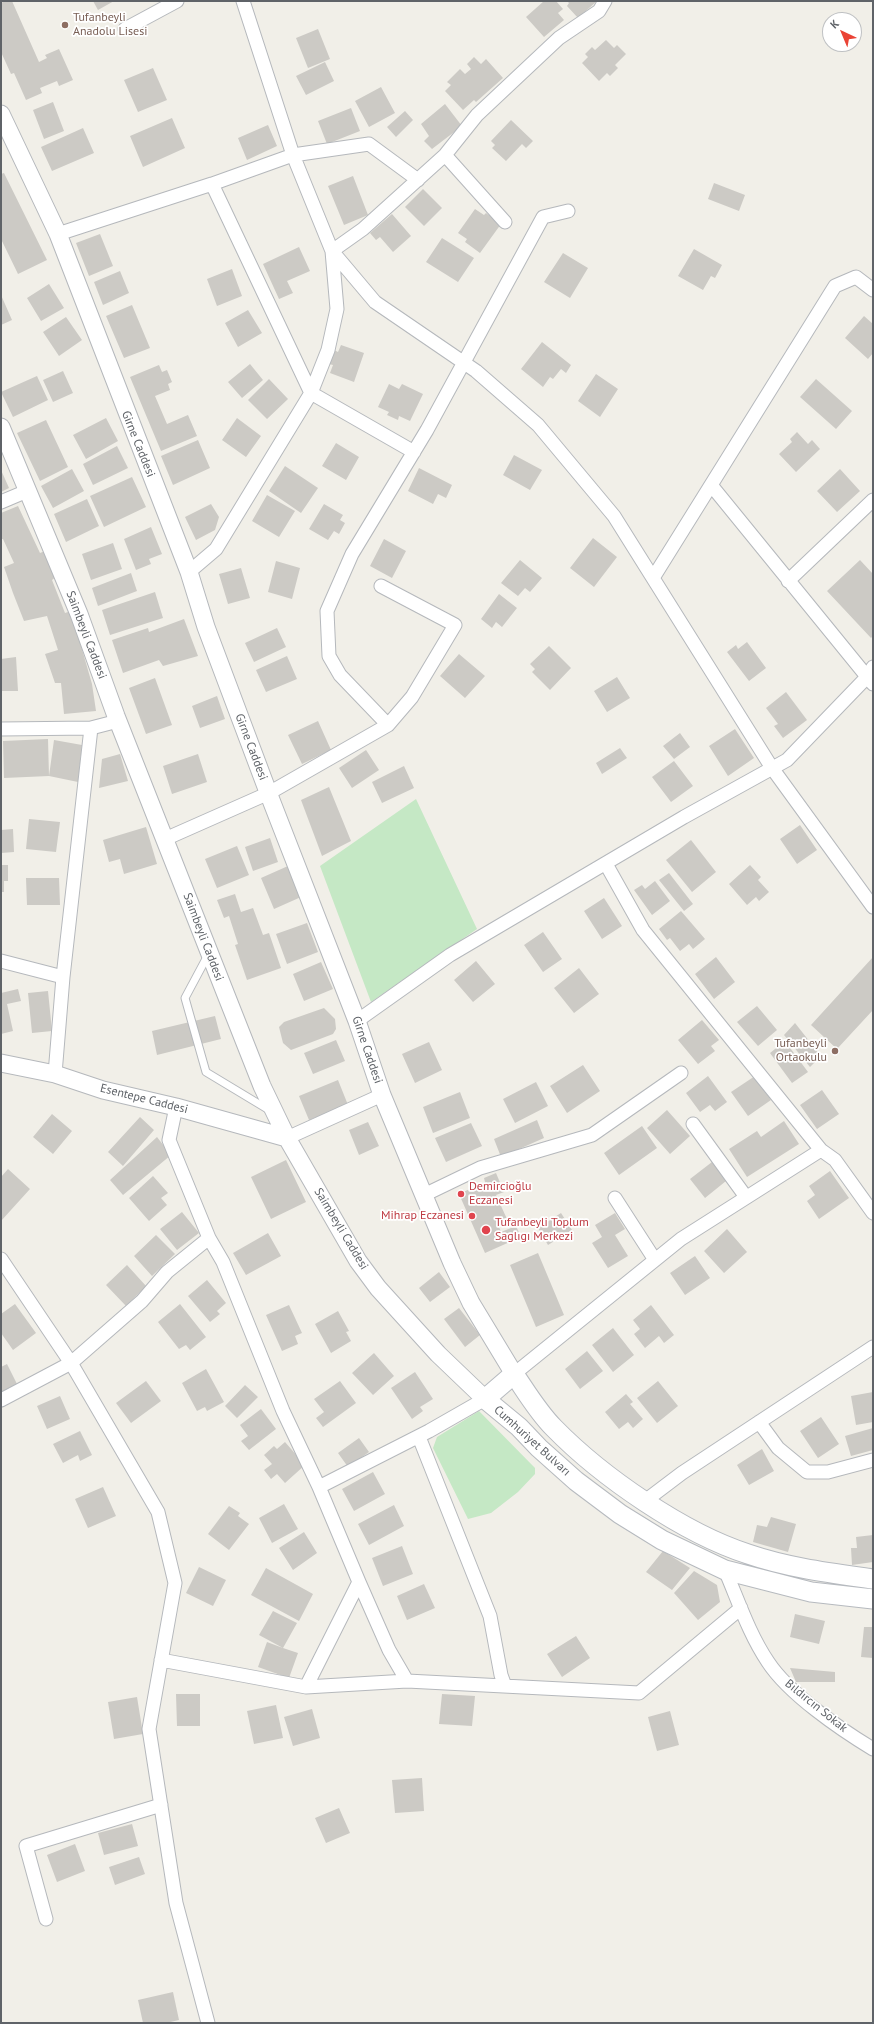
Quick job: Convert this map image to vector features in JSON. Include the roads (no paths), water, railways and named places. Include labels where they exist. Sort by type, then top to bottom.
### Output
[{"type":"main road","name":"Cumhuriyet Bulvarı","points":[[873,1579],[798,1568],[748,1554],[726,1546],[677,1520],[645,1501],[618,1482],[563,1436],[539,1411],[514,1374],[486,1399],[519,1427],[561,1468],[620,1514],[662,1540],[725,1570],[811,1592],[873,1599]]},
{"type":"main road","points":[[725,1570],[726,1546]]},
{"type":"street","points":[[126,28],[177,1]]},
{"type":"street","points":[[189,572],[216,549],[310,393],[328,350],[337,309],[332,251],[293,155],[243,1]]},
{"type":"street","points":[[332,251],[363,229],[446,155],[477,115],[559,38],[599,11],[605,1]]},
{"type":"street","name":"Girne Caddesi","points":[[1,114],[58,234],[189,572],[206,627],[357,1021],[382,1095],[471,1303],[514,1374]]},
{"type":"street","points":[[58,234],[212,184],[293,155],[369,144],[418,180]]},
{"type":"street","points":[[446,155],[505,222]]},
{"type":"street","points":[[212,184],[310,393],[414,452]]},
{"type":"street","points":[[388,725],[340,675],[329,656],[327,611],[352,554],[414,452],[543,217],[568,211]]},
{"type":"street","points":[[332,251],[375,302],[476,371],[538,425],[614,516],[772,768],[873,906]]},
{"type":"street","points":[[653,578],[835,286],[856,277],[873,290]]},
{"type":"street","name":"Saimbeyli Caddesi","points":[[1,427],[79,614],[118,720],[262,1086],[287,1138],[358,1261],[378,1288],[438,1354],[486,1399]]},
{"type":"street","points":[[357,1021],[450,955],[787,760],[871,676],[788,581],[711,485]]},
{"type":"street","points":[[1,502],[27,491]]},
{"type":"street","points":[[788,581],[873,500]]},
{"type":"street","points":[[165,839],[269,793],[388,725],[412,697],[455,625],[381,586]]},
{"type":"street","points":[[1,729],[91,728],[118,720]]},
{"type":"street","points":[[55,1074],[63,977],[91,728]]},
{"type":"street","points":[[606,864],[643,930],[821,1150],[835,1160],[873,1214]]},
{"type":"street","points":[[1,961],[63,977]]},
{"type":"street","name":"Esentepe Caddesi","points":[[1,1063],[55,1074],[103,1090],[176,1107],[287,1138]]},
{"type":"street","points":[[424,1195],[480,1168],[592,1135],[681,1073]]},
{"type":"street","points":[[287,1138],[382,1095]]},
{"type":"street","points":[[176,1107],[169,1140],[209,1238],[223,1262],[283,1411],[319,1487],[389,1650],[407,1681]]},
{"type":"street","points":[[693,1124],[746,1197]]},
{"type":"street","points":[[514,1374],[681,1239],[821,1150]]},
{"type":"street","points":[[615,1198],[655,1260]]},
{"type":"street","points":[[1,1400],[71,1363],[142,1301],[168,1272],[209,1238]]},
{"type":"street","points":[[2,1261],[71,1363],[158,1512],[175,1583],[149,1729],[176,1902],[208,2023]]},
{"type":"street","points":[[645,1501],[682,1473],[873,1347]]},
{"type":"street","points":[[319,1487],[418,1437],[486,1399]]},
{"type":"street","points":[[759,1422],[778,1448],[807,1472],[828,1472],[873,1460]]},
{"type":"street","points":[[418,1437],[490,1616],[500,1675],[505,1686]]},
{"type":"street","name":"Bıldırcın Sokak","points":[[725,1570],[741,1608],[768,1662],[792,1689],[826,1717],[873,1749]]},
{"type":"street","points":[[306,1687],[359,1582]]},
{"type":"street","points":[[162,1660],[306,1687],[407,1681],[639,1693],[741,1608]]},
{"type":"street","points":[[46,1919],[26,1846],[161,1805]]},
{"type":"lane","points":[[210,953],[185,998],[206,1072],[275,1113]]},
{"type":"place","name":"Tufanbeyli Anadolu Lisesi","points":[[65,25]]},
{"type":"place","name":"Tufanbeyli Ortaokulu","points":[[835,1051]]},
{"type":"place","name":"Demircioğlu Eczanesi","points":[[461,1194]]},
{"type":"place","name":"Mihrap Eczanesi","points":[[472,1216]]},
{"type":"place","name":"Tufanbeyli Toplum Saglıgı Merkezi","points":[[486,1230]]}]
